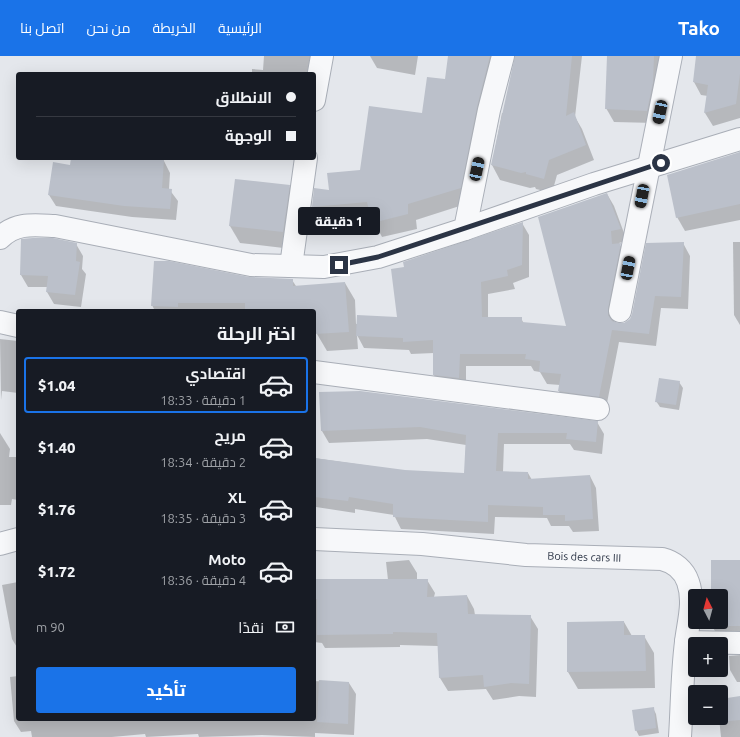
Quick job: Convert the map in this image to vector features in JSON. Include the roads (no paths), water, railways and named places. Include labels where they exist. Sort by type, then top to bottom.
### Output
[{"type":"street","points":[[316,89],[322,56]]},
{"type":"street","points":[[464,229],[489,110],[503,56]]},
{"type":"street","points":[[620,311],[671,56]]},
{"type":"street","points":[[0,238],[8,230],[20,226],[55,226],[244,264],[324,267],[354,263],[378,257],[648,167],[740,139]]},
{"type":"street","points":[[291,266],[306,160]]},
{"type":"street","points":[[0,322],[16,326]]},
{"type":"street","points":[[316,372],[598,409]]},
{"type":"street","name":"Bois des cars III","points":[[316,539],[422,544],[526,555],[666,560],[674,563],[688,580],[691,617],[686,642],[680,737]]},
{"type":"street","points":[[0,544],[16,540]]},
{"type":"street","points":[[686,642],[740,643]]}]
